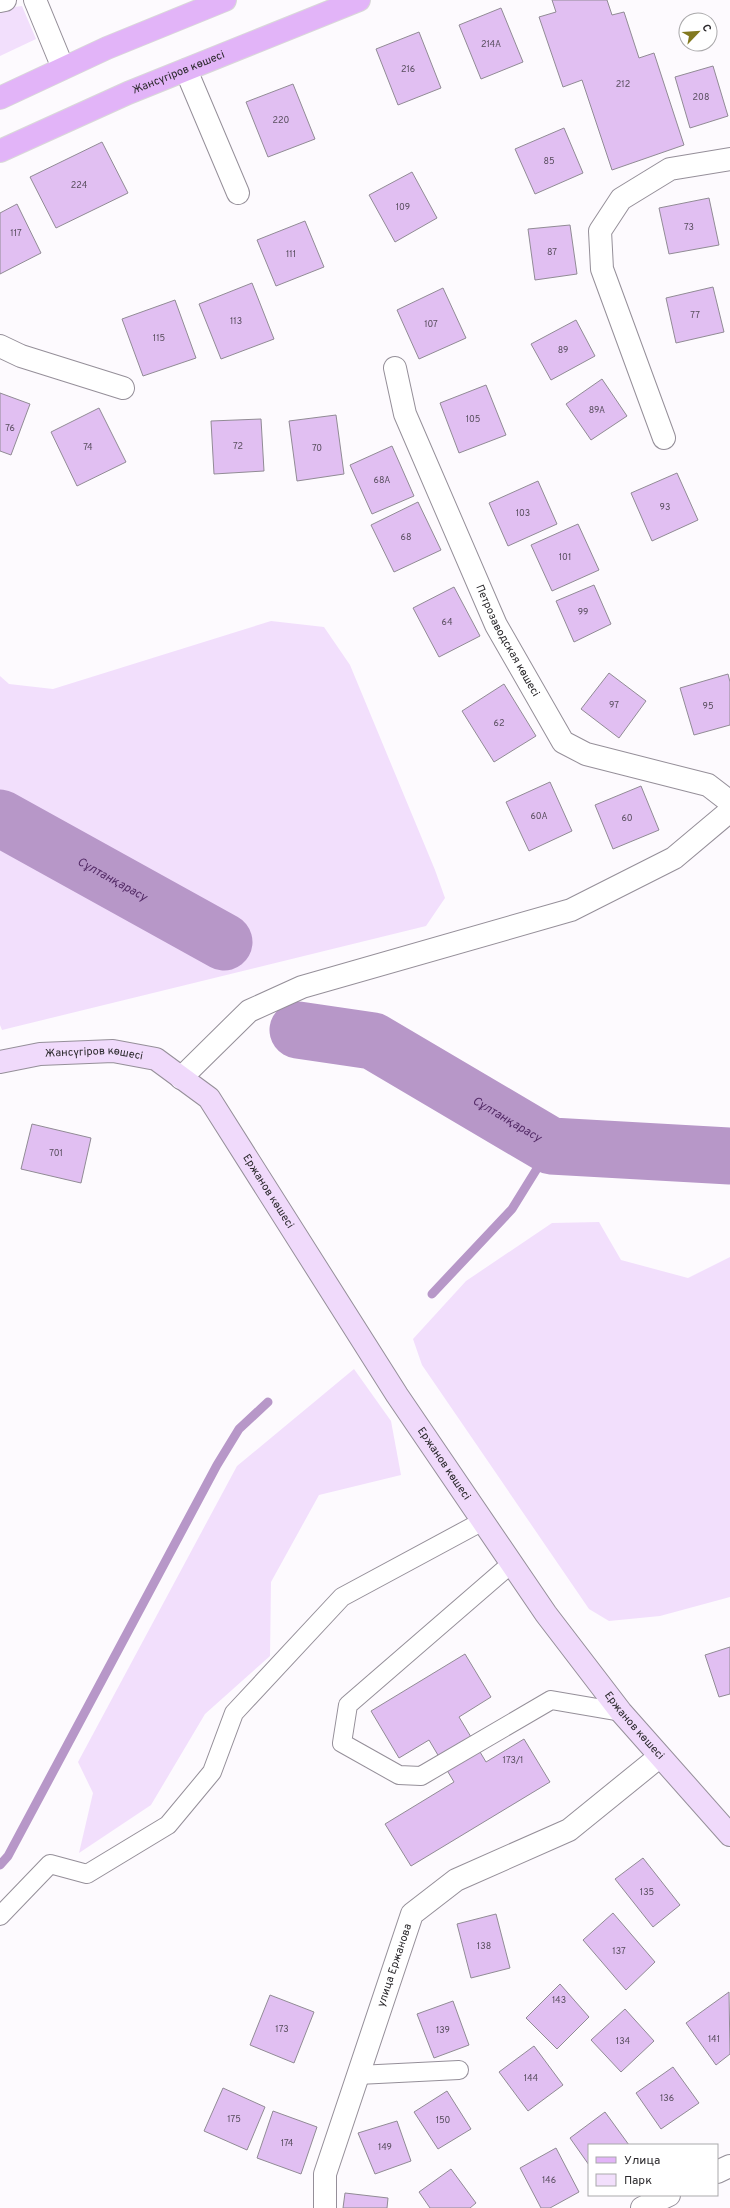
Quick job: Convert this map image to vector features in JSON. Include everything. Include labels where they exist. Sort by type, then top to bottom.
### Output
[{"type":"main road","points":[[0,98],[63,68],[224,0]]},
{"type":"main road","name":"Жансүгіров көшесі","points":[[0,150],[186,70],[359,0]]},
{"type":"main road","name":"Жансүгіров көшесі","points":[[0,1062],[40,1054],[113,1051],[156,1059],[181,1078]]},
{"type":"main road","name":"Ержанов көшесі","points":[[181,1078],[209,1098],[397,1395],[546,1614],[659,1757],[730,1835]]},
{"type":"street","points":[[0,1],[5,0]]},
{"type":"street","points":[[35,0],[63,68]]},
{"type":"street","points":[[186,70],[238,193]]},
{"type":"street","points":[[664,438],[602,269],[600,231],[621,198],[670,169],[730,159]]},
{"type":"street","points":[[0,346],[21,356],[123,388]]},
{"type":"street","name":"Петрозаводская көшесі","points":[[395,368],[405,414],[496,625],[563,742],[586,754],[708,785],[730,802]]},
{"type":"street","points":[[181,1078],[249,1011],[302,987],[571,910],[674,858],[730,811]]},
{"type":"street","name":"улица Ержанова","points":[[325,2208],[325,2174],[412,1914],[456,1880],[569,1830],[659,1757]]},
{"type":"street","points":[[718,2172],[730,2166]]},
{"type":"street","points":[[642,2208],[667,2196]]},
{"type":"lane","points":[[0,1916],[50,1864],[87,1874],[168,1824],[212,1772],[234,1713],[342,1597],[483,1521]]},
{"type":"lane","points":[[512,1563],[348,1705],[342,1743],[399,1775],[421,1776],[551,1700],[622,1712]]},
{"type":"lane","points":[[358,2075],[459,2070]]},
{"type":"green space","points":[[22,6],[36,39],[0,56],[0,9]]},
{"type":"green space","points":[[271,621],[324,627],[350,665],[435,870],[445,898],[426,926],[2,1030],[0,1025],[0,676],[9,684],[53,689]]},
{"type":"green space","points":[[599,1222],[621,1260],[688,1278],[730,1257],[730,1597],[660,1616],[609,1621],[589,1609],[422,1365],[413,1339],[466,1281],[552,1223]]},
{"type":"green space","points":[[354,1369],[391,1421],[401,1475],[319,1495],[271,1582],[270,1656],[205,1714],[151,1805],[79,1853],[93,1793],[78,1762],[237,1466]]},
{"type":"building","points":[[552,0],[607,0],[612,15],[624,12],[639,58],[654,53],[684,145],[612,170],[582,80],[563,87],[539,17],[556,12]]},
{"type":"building","points":[[501,8],[523,62],[481,79],[459,25]]},
{"type":"building","points":[[419,32],[441,88],[398,105],[376,49]]},
{"type":"building","points":[[713,66],[728,116],[690,128],[675,77]]},
{"type":"building","points":[[293,84],[315,139],[268,157],[246,102]]},
{"type":"building","points":[[564,128],[583,173],[535,194],[515,149]]},
{"type":"building","points":[[102,142],[128,193],[56,228],[30,177]]},
{"type":"building","points":[[412,172],[437,218],[395,242],[369,195]]},
{"type":"building","points":[[709,198],[719,245],[669,254],[659,208]]},
{"type":"building","points":[[17,204],[41,253],[0,274],[0,213]]},
{"type":"building","points":[[305,221],[324,267],[276,286],[257,240]]},
{"type":"building","points":[[570,225],[577,274],[535,280],[528,229]]},
{"type":"building","points":[[252,283],[274,339],[221,359],[199,304]]},
{"type":"building","points":[[713,287],[724,332],[676,343],[666,298]]},
{"type":"building","points":[[443,288],[466,338],[419,359],[397,310]]},
{"type":"building","points":[[175,300],[196,358],[143,376],[122,319]]},
{"type":"building","points":[[576,320],[595,356],[551,380],[531,344]]},
{"type":"building","points":[[602,379],[627,416],[591,440],[566,404]]},
{"type":"building","points":[[486,385],[506,435],[459,453],[440,403]]},
{"type":"building","points":[[0,393],[30,404],[11,455],[0,451]]},
{"type":"building","points":[[99,408],[126,462],[77,486],[51,432]]},
{"type":"building","points":[[336,415],[344,474],[297,481],[289,421]]},
{"type":"building","points":[[261,419],[264,471],[214,474],[211,421]]},
{"type":"building","points":[[392,446],[414,496],[372,514],[350,465]]},
{"type":"building","points":[[677,473],[698,520],[652,541],[631,493]]},
{"type":"building","points":[[538,481],[557,524],[508,546],[489,503]]},
{"type":"building","points":[[418,502],[441,550],[394,572],[371,525]]},
{"type":"building","points":[[578,524],[599,570],[552,591],[531,545]]},
{"type":"building","points":[[594,585],[611,624],[574,642],[556,601]]},
{"type":"building","points":[[454,587],[480,636],[439,657],[413,608]]},
{"type":"building","points":[[609,673],[646,701],[619,738],[581,709]]},
{"type":"building","points":[[728,674],[730,682],[730,725],[694,735],[680,688]]},
{"type":"building","points":[[504,684],[536,736],[494,762],[462,711]]},
{"type":"building","points":[[550,782],[572,831],[529,851],[506,802]]},
{"type":"building","points":[[641,786],[659,830],[613,849],[595,805]]},
{"type":"building","points":[[32,1124],[91,1138],[81,1183],[21,1169]]},
{"type":"building","points":[[730,1647],[730,1694],[719,1697],[705,1655]]},
{"type":"building","points":[[465,1654],[491,1697],[459,1717],[486,1762],[524,1739],[550,1782],[411,1866],[385,1824],[454,1782],[429,1740],[399,1758],[371,1711]]},
{"type":"building","points":[[643,1858],[680,1905],[653,1927],[615,1879]]},
{"type":"building","points":[[613,1913],[655,1962],[626,1990],[583,1940]]},
{"type":"building","points":[[496,1914],[510,1968],[471,1978],[457,1924]]},
{"type":"building","points":[[560,1984],[589,2017],[557,2049],[526,2018]]},
{"type":"building","points":[[729,1992],[730,2054],[716,2065],[686,2023]]},
{"type":"building","points":[[270,1995],[314,2012],[294,2063],[250,2045]]},
{"type":"building","points":[[453,2001],[469,2045],[434,2058],[417,2014]]},
{"type":"building","points":[[625,2009],[654,2041],[621,2072],[591,2040]]},
{"type":"building","points":[[534,2046],[563,2085],[528,2111],[499,2072]]},
{"type":"building","points":[[673,2067],[699,2103],[661,2129],[636,2093]]},
{"type":"building","points":[[223,2088],[265,2107],[247,2150],[204,2131]]},
{"type":"building","points":[[447,2091],[471,2129],[438,2149],[414,2112]]},
{"type":"building","points":[[273,2111],[317,2127],[301,2174],[257,2158]]},
{"type":"building","points":[[605,2112],[628,2144],[588,2144],[588,2164],[570,2138]]},
{"type":"building","points":[[397,2121],[411,2161],[375,2174],[358,2133]]},
{"type":"building","points":[[556,2148],[579,2192],[550,2208],[541,2208],[520,2168]]},
{"type":"building","points":[[451,2169],[476,2203],[470,2208],[430,2208],[419,2192]]},
{"type":"building","points":[[345,2193],[388,2198],[387,2208],[343,2208]]},
{"type":"waterway","name":"Сұлтанқарасу","points":[[0,818],[224,942]]},
{"type":"waterway","name":"Сұлтанқарасу","points":[[298,1030],[373,1041],[551,1146],[730,1156]]},
{"type":"waterway","points":[[432,1294],[512,1209],[551,1146]]},
{"type":"waterway","points":[[0,1865],[8,1856],[217,1465],[239,1429],[268,1402]]}]
